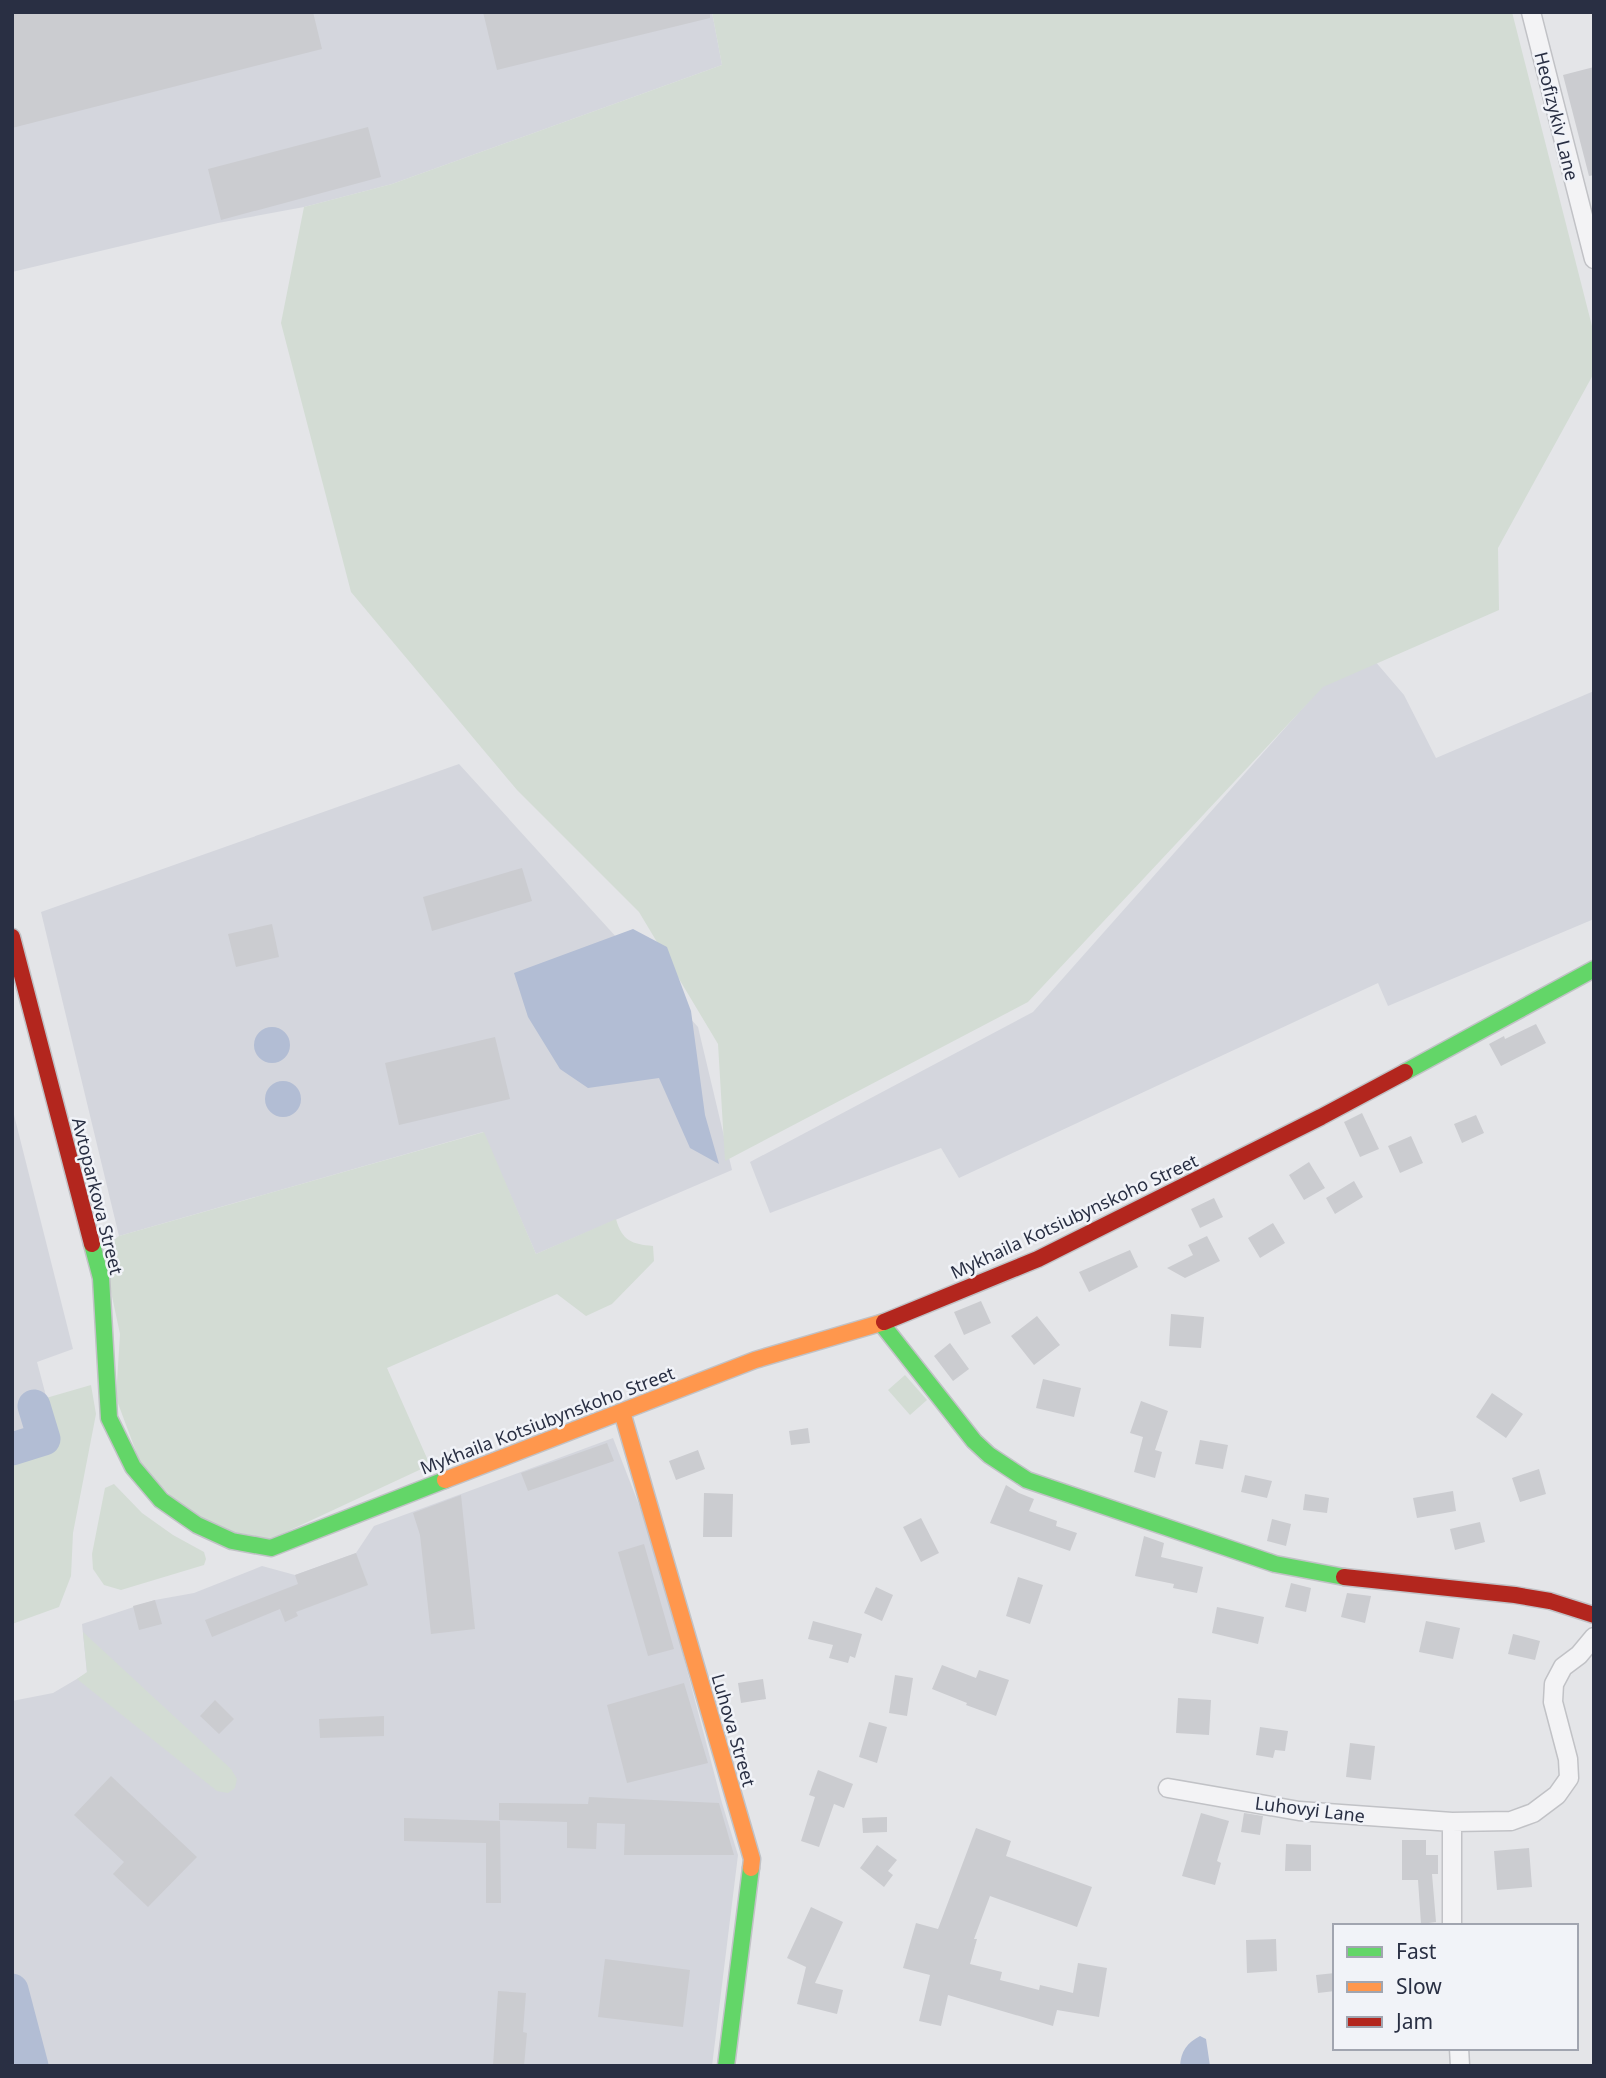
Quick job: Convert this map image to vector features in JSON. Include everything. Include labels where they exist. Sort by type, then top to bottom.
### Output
[{"type":"street","name":"Heofizykiv Lane","points":[[1531,12],[1594,260]]},
{"type":"street","name":"Avtoparkova Street","points":[[12,937],[101,1278],[108,1370],[108,1418],[133,1467],[161,1500],[197,1525],[232,1541],[271,1548]]},
{"type":"street","name":"Mykhaila Kotsiubynskoho Street","points":[[271,1548],[755,1360],[881,1323],[1038,1259],[1321,1117],[1594,969]]},
{"type":"street","points":[[881,1323],[974,1441],[998,1462],[1027,1480],[1275,1564],[1407,1585],[1515,1595],[1550,1601],[1594,1615]]},
{"type":"street","name":"Luhova Street","points":[[622,1412],[751,1859],[726,2066]]},
{"type":"street","name":"Luhovyi Lane","points":[[1168,1788],[1298,1811],[1452,1822],[1511,1821],[1533,1813],[1557,1795],[1569,1778],[1568,1759],[1553,1702],[1554,1684],[1563,1667],[1579,1655],[1594,1637]]},
{"type":"street","points":[[1452,1822],[1452,1924]]},
{"type":"shaded area","points":[[12,12],[712,12],[722,65],[392,184],[304,207],[218,223],[12,272]]},
{"type":"shaded area","points":[[712,12],[1512,12],[1594,334],[1594,373],[1498,548],[1499,610],[1323,687],[1028,1002],[725,1161],[718,1044],[639,912],[517,790],[351,592],[281,323],[304,207],[392,184],[722,65]]},
{"type":"shaded area","points":[[1368,653],[1404,695],[1436,758],[1594,691],[1594,919],[1388,1006],[1378,983],[959,1178],[941,1148],[770,1213],[750,1162],[1033,1012],[1333,674]]},
{"type":"shaded area","points":[[459,764],[698,1027],[732,1170],[536,1254],[483,1132],[119,1236],[41,912]]},
{"type":"shaded area","points":[[12,1107],[73,1349],[37,1362],[54,1426],[12,1439]]},
{"type":"shaded area","points":[[484,1132],[536,1254],[616,1219],[621,1232],[629,1240],[653,1246],[654,1261],[612,1304],[586,1316],[557,1294],[387,1368],[430,1465],[271,1539],[218,1529],[182,1507],[141,1465],[116,1398],[120,1334],[102,1249],[119,1236]]},
{"type":"shaded area","points":[[905,1375],[927,1400],[910,1415],[888,1390]]},
{"type":"shaded area","points":[[91,1385],[96,1414],[73,1533],[71,1576],[59,1607],[12,1624],[12,1435],[52,1419],[46,1398]]},
{"type":"shaded area","points":[[613,1438],[653,1541],[738,1855],[712,2066],[12,2066],[12,1701],[53,1693],[87,1673],[82,1624],[155,1600],[194,1593],[262,1566],[295,1575],[356,1553],[374,1526]]},
{"type":"shaded area","points":[[114,1484],[142,1513],[173,1535],[204,1552],[204,1565],[121,1590],[104,1585],[93,1569],[92,1554],[105,1488]]},
{"type":"shaded area","points":[[83,1632],[231,1769],[237,1779],[235,1788],[228,1793],[217,1791],[77,1679],[87,1672]]},
{"type":"water","points":[[633,929],[667,947],[691,1011],[705,1115],[719,1164],[690,1148],[659,1078],[588,1088],[560,1069],[528,1017],[514,973]]},
{"type":"water","points":[[272,1027],[285,1032],[290,1045],[285,1058],[272,1063],[259,1058],[254,1045],[259,1032]]},
{"type":"water","points":[[283,1081],[296,1086],[301,1099],[296,1112],[283,1117],[270,1112],[265,1099],[270,1086]]},
{"type":"water","points":[[1200,2036],[1206,2039],[1210,2066],[1180,2066],[1186,2048]]},
{"type":"building","points":[[12,12],[313,12],[322,49],[12,128]]},
{"type":"building","points":[[483,12],[710,12],[710,18],[497,70]]},
{"type":"building","points":[[1594,67],[1594,175],[1589,176],[1563,75]]},
{"type":"building","points":[[368,127],[381,177],[221,220],[208,169]]},
{"type":"building","points":[[522,868],[532,901],[432,931],[423,897]]},
{"type":"building","points":[[272,924],[279,957],[236,967],[228,934]]},
{"type":"building","points":[[1536,1024],[1546,1043],[1501,1066],[1489,1044]]},
{"type":"building","points":[[495,1037],[510,1099],[399,1125],[385,1063]]},
{"type":"building","points":[[1362,1113],[1379,1149],[1360,1157],[1344,1122]]},
{"type":"building","points":[[1476,1115],[1484,1133],[1462,1143],[1454,1124]]},
{"type":"building","points":[[1411,1136],[1423,1163],[1400,1173],[1388,1146]]},
{"type":"building","points":[[1309,1162],[1325,1188],[1304,1200],[1289,1175]]},
{"type":"building","points":[[1354,1181],[1363,1197],[1335,1214],[1326,1198]]},
{"type":"building","points":[[1214,1198],[1223,1217],[1200,1228],[1191,1209]]},
{"type":"building","points":[[1273,1223],[1285,1243],[1260,1258],[1248,1238]]},
{"type":"building","points":[[1207,1236],[1220,1261],[1185,1278],[1167,1268],[1193,1255],[1188,1245]]},
{"type":"building","points":[[1130,1250],[1138,1267],[1089,1292],[1079,1272]]},
{"type":"building","points":[[981,1301],[991,1323],[964,1335],[954,1312]]},
{"type":"building","points":[[1171,1314],[1204,1317],[1201,1348],[1169,1346]]},
{"type":"building","points":[[1037,1316],[1060,1345],[1034,1365],[1011,1336]]},
{"type":"building","points":[[950,1343],[969,1369],[953,1381],[934,1356]]},
{"type":"building","points":[[1043,1379],[1081,1388],[1074,1417],[1036,1408]]},
{"type":"building","points":[[1492,1393],[1523,1414],[1506,1438],[1476,1417]]},
{"type":"building","points":[[1141,1401],[1168,1411],[1155,1450],[1162,1452],[1155,1478],[1134,1472],[1143,1437],[1130,1433]]},
{"type":"building","points":[[808,1428],[810,1443],[791,1445],[789,1431]]},
{"type":"building","points":[[1200,1440],[1228,1445],[1223,1469],[1195,1464]]},
{"type":"building","points":[[607,1443],[614,1461],[528,1491],[521,1473]]},
{"type":"building","points":[[698,1450],[705,1469],[676,1480],[669,1461]]},
{"type":"building","points":[[1539,1469],[1546,1494],[1520,1502],[1512,1478]]},
{"type":"building","points":[[1245,1475],[1272,1481],[1267,1498],[1241,1492]]},
{"type":"building","points":[[1006,1485],[1034,1499],[1029,1511],[1057,1521],[1056,1526],[1077,1533],[1070,1551],[990,1523]]},
{"type":"building","points":[[1453,1491],[1456,1511],[1417,1518],[1413,1498]]},
{"type":"building","points":[[704,1493],[733,1494],[732,1537],[703,1537]]},
{"type":"building","points":[[1305,1494],[1329,1498],[1327,1513],[1303,1510]]},
{"type":"building","points":[[461,1495],[475,1629],[431,1634],[420,1535],[413,1513]]},
{"type":"building","points":[[921,1518],[939,1553],[921,1562],[903,1527]]},
{"type":"building","points":[[1272,1519],[1291,1524],[1286,1546],[1267,1541]]},
{"type":"building","points":[[1480,1522],[1485,1542],[1455,1550],[1450,1529]]},
{"type":"building","points":[[1144,1536],[1164,1543],[1161,1557],[1203,1567],[1197,1593],[1173,1588],[1174,1584],[1135,1576]]},
{"type":"building","points":[[644,1544],[674,1649],[648,1656],[618,1552]]},
{"type":"building","points":[[356,1553],[368,1585],[296,1612],[298,1616],[285,1622],[280,1609],[212,1637],[205,1620],[298,1584],[295,1575]]},
{"type":"building","points":[[1018,1577],[1043,1585],[1030,1624],[1006,1616]]},
{"type":"building","points":[[1291,1583],[1311,1588],[1306,1612],[1285,1607]]},
{"type":"building","points":[[876,1587],[893,1595],[882,1621],[864,1613]]},
{"type":"building","points":[[1347,1593],[1371,1596],[1365,1623],[1341,1617]]},
{"type":"building","points":[[155,1600],[162,1624],[139,1630],[133,1606]]},
{"type":"building","points":[[1217,1607],[1264,1617],[1258,1644],[1212,1633]]},
{"type":"building","points":[[813,1621],[862,1634],[855,1658],[850,1656],[848,1663],[829,1658],[833,1645],[808,1639]]},
{"type":"building","points":[[1426,1621],[1460,1628],[1453,1659],[1419,1652]]},
{"type":"building","points":[[1513,1634],[1540,1641],[1535,1660],[1508,1654]]},
{"type":"building","points":[[942,1665],[976,1678],[979,1670],[1009,1680],[996,1716],[932,1689]]},
{"type":"building","points":[[895,1675],[913,1678],[907,1716],[889,1713]]},
{"type":"building","points":[[763,1679],[766,1699],[741,1703],[738,1683]]},
{"type":"building","points":[[684,1683],[708,1763],[627,1783],[607,1705]]},
{"type":"building","points":[[1178,1698],[1211,1700],[1209,1735],[1176,1733]]},
{"type":"building","points":[[215,1700],[234,1719],[219,1734],[200,1716]]},
{"type":"building","points":[[384,1716],[384,1736],[320,1738],[319,1719]]},
{"type":"building","points":[[869,1722],[887,1727],[877,1763],[859,1757]]},
{"type":"building","points":[[1260,1727],[1288,1731],[1285,1751],[1275,1750],[1273,1758],[1256,1755]]},
{"type":"building","points":[[1350,1743],[1375,1746],[1371,1780],[1346,1777]]},
{"type":"building","points":[[818,1770],[853,1784],[844,1808],[834,1804],[819,1847],[801,1841],[815,1797],[809,1795]]},
{"type":"building","points":[[111,1776],[197,1857],[148,1907],[113,1874],[124,1862],[74,1815]]},
{"type":"building","points":[[589,1797],[719,1803],[734,1855],[624,1855],[625,1824],[597,1823],[596,1849],[567,1848],[567,1822],[499,1820],[499,1803],[588,1804]]},
{"type":"building","points":[[1201,1813],[1229,1821],[1217,1861],[1221,1863],[1215,1885],[1182,1876]]},
{"type":"building","points":[[1244,1813],[1263,1816],[1260,1835],[1241,1832]]},
{"type":"building","points":[[887,1817],[887,1832],[863,1833],[862,1818]]},
{"type":"building","points":[[404,1818],[500,1821],[501,1903],[486,1903],[486,1843],[404,1841]]},
{"type":"building","points":[[976,1828],[1011,1841],[1006,1856],[1092,1887],[1077,1927],[990,1896],[974,1939],[977,1939],[970,1964],[1002,1972],[1000,1980],[1039,1990],[1040,1985],[1073,1993],[1078,1963],[1107,1968],[1099,2017],[1057,2010],[1053,2026],[948,1995],[941,2026],[919,2021],[930,1975],[903,1968],[916,1923],[938,1929]]},
{"type":"building","points":[[1402,1840],[1426,1840],[1426,1855],[1438,1855],[1438,1874],[1432,1874],[1436,1922],[1421,1924],[1418,1880],[1402,1880]]},
{"type":"building","points":[[1286,1844],[1311,1845],[1311,1871],[1285,1871]]},
{"type":"building","points":[[877,1845],[897,1860],[888,1871],[893,1875],[884,1887],[860,1868]]},
{"type":"building","points":[[1529,1848],[1532,1887],[1497,1890],[1494,1851]]},
{"type":"building","points":[[811,1907],[843,1922],[815,1983],[843,1990],[837,2014],[797,2004],[806,1967],[787,1958]]},
{"type":"building","points":[[1276,1939],[1277,1971],[1247,1973],[1246,1940]]},
{"type":"building","points":[[605,1959],[690,1970],[683,2027],[598,2017]]},
{"type":"building","points":[[1333,1973],[1333,1991],[1318,1993],[1316,1975]]},
{"type":"building","points":[[498,1991],[526,1993],[524,2066],[493,2066]]},
{"type":"waterway","points":[[12,1449],[44,1439],[34,1406]]},
{"type":"waterway","points":[[12,1990],[32,2066]]},
{"type":"traffic: fast","points":[[1405,1072],[1594,969]]},
{"type":"traffic: fast","points":[[92,1244],[101,1278],[109,1418],[133,1467],[161,1500],[197,1525],[232,1541],[271,1548],[445,1480]]},
{"type":"traffic: fast","points":[[881,1323],[974,1441],[989,1455],[1027,1480],[1275,1564],[1344,1577]]},
{"type":"traffic: fast","points":[[726,2066],[751,1868]]},
{"type":"traffic: slow","points":[[445,1480],[755,1360],[884,1322]]},
{"type":"traffic: slow","points":[[622,1412],[752,1859],[751,1868]]},
{"type":"traffic: jam","points":[[12,937],[92,1244]]},
{"type":"traffic: jam","points":[[884,1322],[1038,1259],[1405,1072]]},
{"type":"traffic: jam","points":[[1344,1577],[1515,1595],[1550,1601],[1594,1615]]}]
